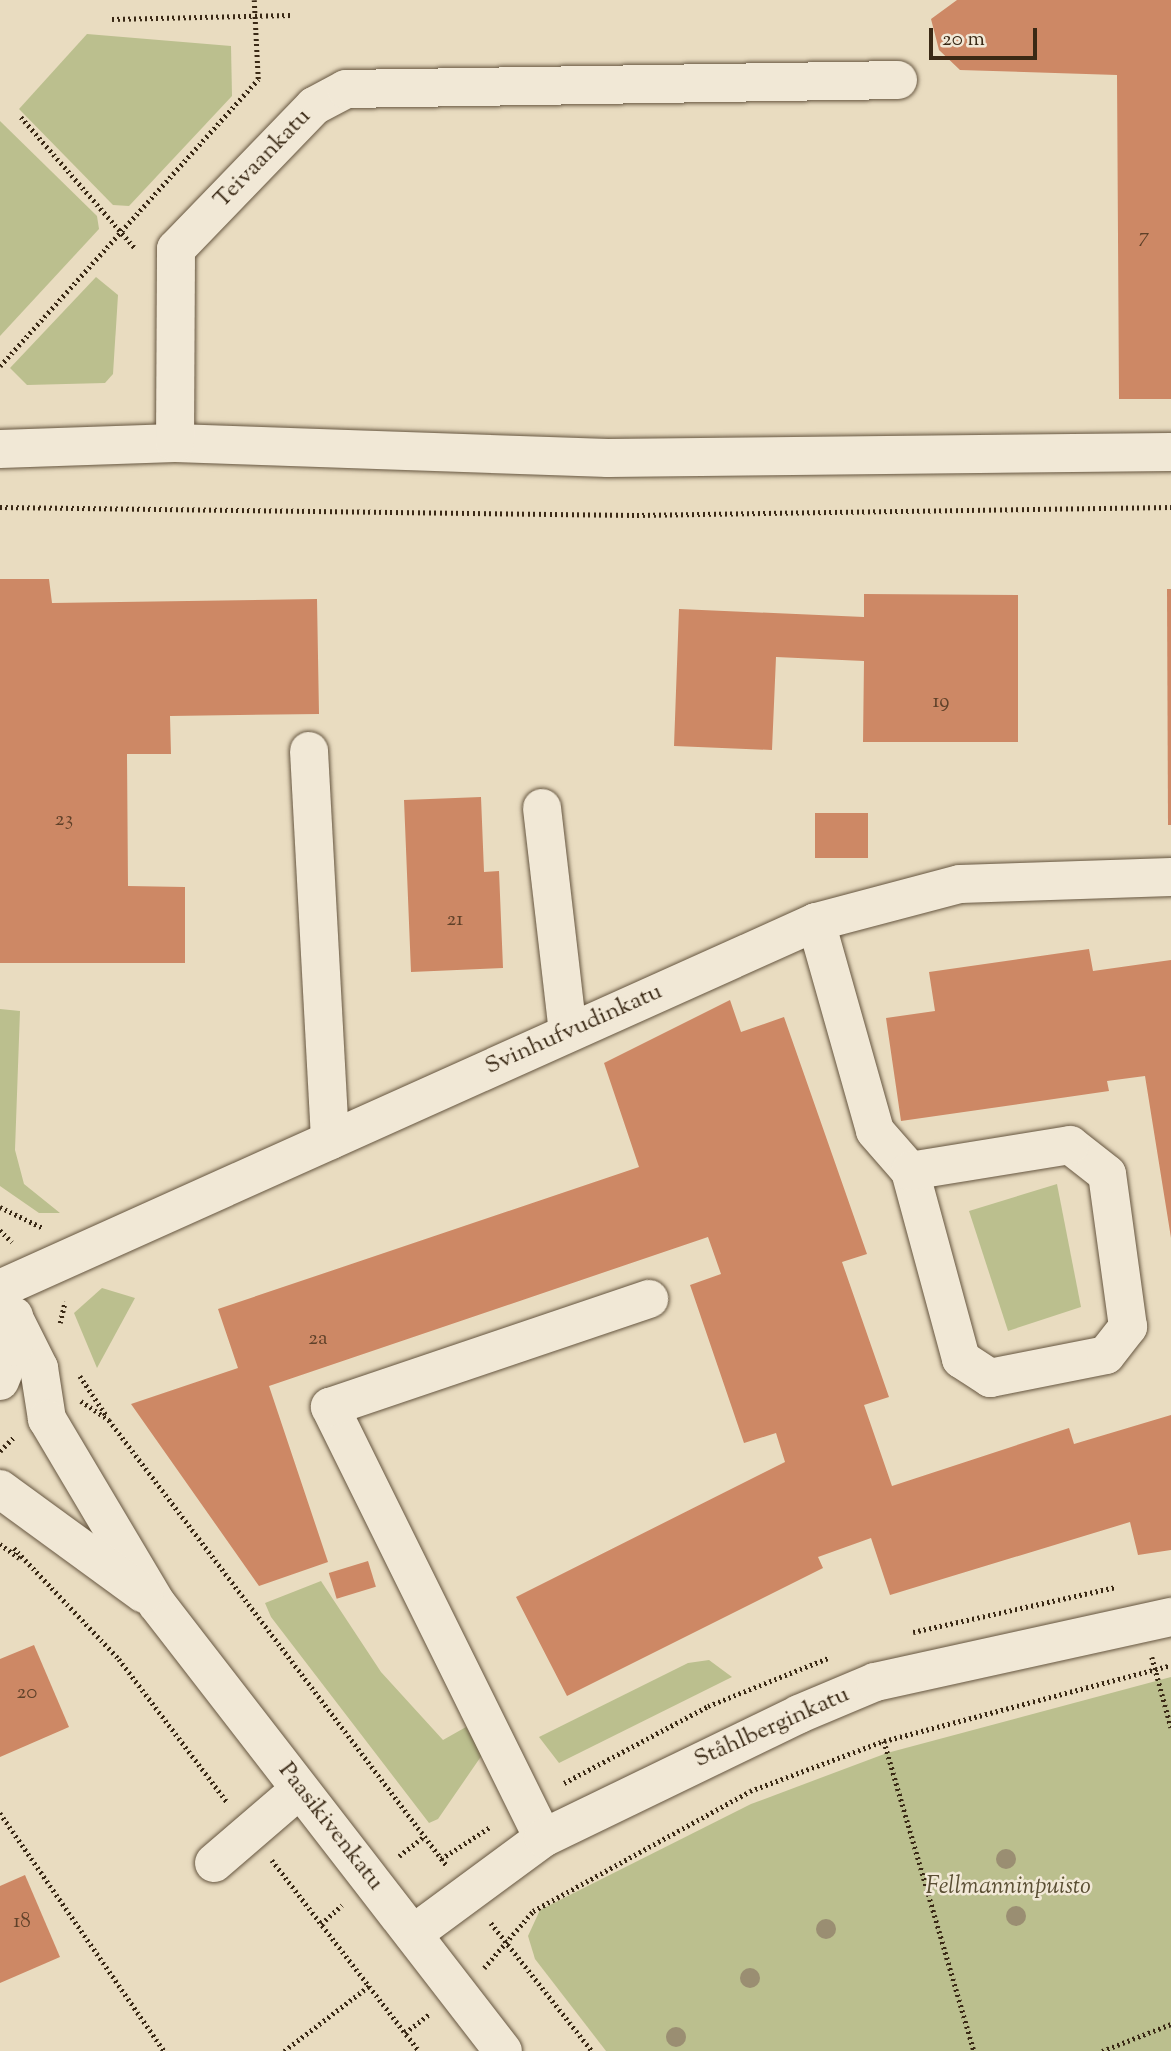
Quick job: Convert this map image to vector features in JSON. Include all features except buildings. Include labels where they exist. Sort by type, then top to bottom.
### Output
[{"type":"street","name":"Teivaankatu","points":[[174,443],[176,249],[314,106],[346,89],[898,80]]},
{"type":"street","points":[[0,449],[174,443],[608,458],[1171,452]]},
{"type":"street","points":[[309,751],[330,1140]]},
{"type":"street","points":[[542,808],[568,1033]]},
{"type":"street","name":"Svinhufvudinkatu","points":[[6,1296],[330,1140],[816,922],[960,884],[1171,877]]},
{"type":"street","points":[[816,922],[875,1131],[910,1171],[961,1359],[990,1378],[1106,1355],[1128,1327],[1107,1174],[1070,1144],[910,1171]]},
{"type":"street","points":[[0,1381],[14,1347],[6,1296]]},
{"type":"street","name":"Paasikivenkatu","points":[[6,1296],[39,1368],[47,1419],[157,1604],[503,2051]]},
{"type":"street","points":[[543,1838],[330,1408],[649,1299]]},
{"type":"street","name":"Paasikivenkatu","points":[[0,1489],[157,1604]]},
{"type":"street","name":"Ståhlberginkatu","points":[[413,1934],[465,1890],[543,1838],[695,1761],[876,1682],[1171,1617]]},
{"type":"street","points":[[214,1863],[300,1789]]},
{"type":"path","points":[[0,366],[258,79],[254,0]]},
{"type":"path","points":[[112,19],[292,15]]},
{"type":"path","points":[[21,117],[135,248]]},
{"type":"path","points":[[0,507],[637,515],[1171,507]]},
{"type":"path","points":[[88,1391],[465,1890],[592,2051]]},
{"type":"path","points":[[0,1544],[25,1563],[119,1659],[419,2051]]},
{"type":"path","points":[[405,2033],[509,1946],[533,1912],[675,1829],[750,1791],[884,1741],[1171,1665]]},
{"type":"path","points":[[1155,1668],[1171,1727]]},
{"type":"path","points":[[884,1741],[974,2051]]},
{"type":"path","points":[[0,1813],[164,2051]]},
{"type":"path","points":[[284,2051],[369,1986]]},
{"type":"path","points":[[1102,2051],[1171,2024]]},
{"type":"green space","points":[[87,34],[231,46],[232,96],[129,206],[113,205],[19,109]]},
{"type":"green space","points":[[0,121],[97,216],[99,229],[0,336]]},
{"type":"green space","points":[[96,277],[118,295],[113,374],[105,383],[27,385],[10,368]]},
{"type":"green space","points":[[0,1009],[20,1011],[15,1150],[24,1184],[60,1213],[39,1213],[0,1186]]},
{"type":"green space","points":[[1057,1184],[1081,1307],[1008,1331],[969,1211]]},
{"type":"green space","points":[[102,1288],[135,1298],[97,1368],[74,1313]]},
{"type":"green space","points":[[321,1581],[381,1672],[443,1740],[466,1727],[482,1755],[438,1819],[429,1823],[271,1617],[265,1603]]},
{"type":"green space","points":[[709,1660],[732,1677],[559,1763],[539,1737],[688,1663]]},
{"type":"green space","name":"Fellmanninpuisto","points":[[1171,1677],[1171,2051],[606,2051],[535,1959],[528,1936],[540,1910],[751,1804],[887,1753]]}]
